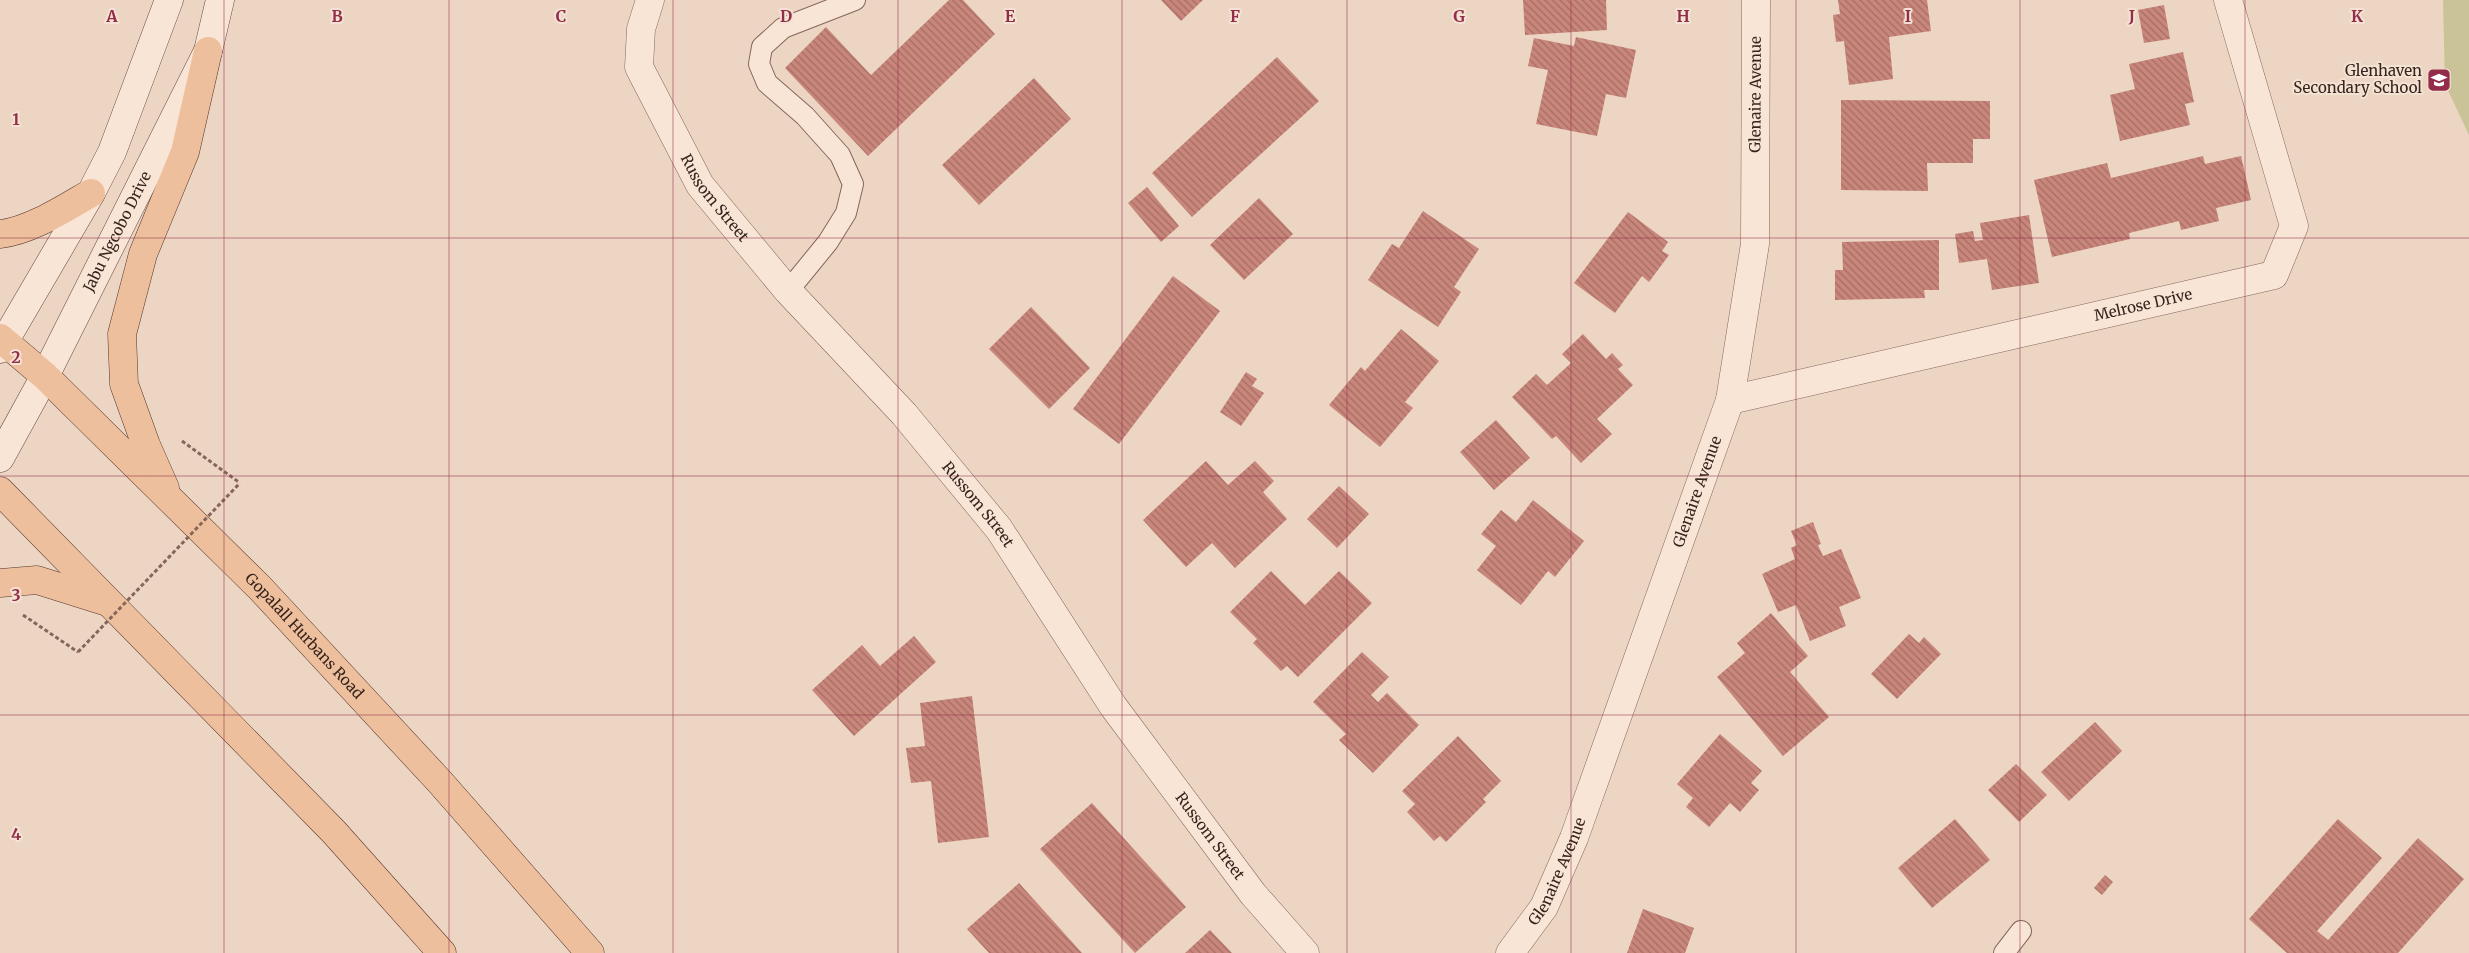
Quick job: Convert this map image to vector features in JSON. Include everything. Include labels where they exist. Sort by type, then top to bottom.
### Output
[{"type":"main road","points":[[173,504],[146,445],[124,384],[122,334],[143,254],[185,152],[208,51]]},
{"type":"main road","points":[[0,234],[9,233],[52,215],[91,193]]},
{"type":"main road","name":"Gopalall Hurbans Road","points":[[1,343],[45,376],[273,602],[440,782],[590,953]]},
{"type":"main road","points":[[0,490],[334,832],[442,953]]},
{"type":"main road","points":[[0,583],[37,580],[111,603]]},
{"type":"street","points":[[1,343],[91,193],[112,152],[169,0]]},
{"type":"street","name":"Jabu Ngcobo Drive","points":[[0,458],[45,376],[208,51],[220,0]]},
{"type":"street","name":"Russom Street","points":[[650,0],[641,30],[639,67],[700,185],[788,291],[904,414],[999,528],[1113,706],[1253,894],[1305,953]]},
{"type":"street","name":"Glenaire Avenue","points":[[1510,953],[1544,907],[1574,838],[1730,400],[1755,244],[1756,0]]},
{"type":"street","name":"Melrose Drive","points":[[1730,400],[2274,275],[2294,226],[2228,0]]},
{"type":"lane","points":[[788,291],[828,242],[846,213],[854,184],[840,155],[805,116],[767,83],[759,64],[762,47],[783,28],[856,0]]},
{"type":"lane","points":[[2004,953],[2021,931]]},
{"type":"path","points":[[14,612],[23,615],[78,652],[240,483],[176,436]]},
{"type":"shaded area","points":[[2443,0],[2469,0],[2469,135],[2445,84]]},
{"type":"building","points":[[949,0],[963,0],[995,34],[868,156],[785,68],[826,27],[871,75]]},
{"type":"building","points":[[1161,0],[1203,0],[1181,21]]},
{"type":"building","points":[[1523,0],[1606,0],[1607,30],[1525,35]]},
{"type":"building","points":[[1838,0],[1927,0],[1931,31],[1889,37],[1893,79],[1849,85],[1844,41],[1836,42],[1833,15],[1840,14]]},
{"type":"building","points":[[2164,5],[2170,39],[2144,43],[2138,10]]},
{"type":"building","points":[[1576,37],[1636,50],[1626,98],[1606,94],[1597,136],[1536,124],[1548,70],[1528,66],[1534,38],[1574,46]]},
{"type":"building","points":[[2183,52],[2194,102],[2185,104],[2190,125],[2120,141],[2110,95],[2135,89],[2129,64]]},
{"type":"building","points":[[1277,57],[1319,101],[1192,217],[1152,173]]},
{"type":"building","points":[[1034,78],[1071,119],[979,205],[942,165]]},
{"type":"building","points":[[1841,100],[1990,101],[1990,139],[1973,139],[1973,163],[1927,163],[1928,191],[1841,190]]},
{"type":"building","points":[[2203,156],[2205,164],[2241,156],[2251,200],[2216,208],[2219,221],[2181,230],[2179,221],[2129,233],[2130,239],[2052,257],[2034,180],[2107,163],[2111,178]]},
{"type":"building","points":[[1147,187],[1179,226],[1161,242],[1128,203]]},
{"type":"building","points":[[1259,198],[1293,234],[1244,280],[1210,245]]},
{"type":"building","points":[[1423,211],[1479,249],[1454,287],[1461,292],[1438,327],[1368,280],[1392,244],[1399,248]]},
{"type":"building","points":[[1628,212],[1668,242],[1662,251],[1669,255],[1649,282],[1642,276],[1615,313],[1574,283]]},
{"type":"building","points":[[2029,215],[2039,283],[1992,290],[1987,259],[1959,263],[1955,234],[1973,231],[1975,241],[1983,240],[1980,223]]},
{"type":"building","points":[[1939,240],[1939,290],[1924,290],[1925,298],[1835,300],[1835,270],[1843,270],[1842,242]]},
{"type":"building","points":[[1173,276],[1220,311],[1119,444],[1073,409]]},
{"type":"building","points":[[1031,307],[1090,368],[1049,409],[989,349]]},
{"type":"building","points":[[1401,329],[1439,361],[1405,402],[1413,408],[1380,447],[1329,405],[1361,367],[1365,371]]},
{"type":"building","points":[[1583,334],[1606,359],[1612,353],[1623,365],[1618,369],[1633,385],[1597,419],[1612,434],[1581,463],[1556,436],[1552,439],[1512,397],[1536,374],[1547,385],[1571,363],[1562,354]]},
{"type":"building","points":[[1246,372],[1257,379],[1252,386],[1264,393],[1241,426],[1220,412]]},
{"type":"building","points":[[1496,420],[1530,458],[1494,490],[1460,452]]},
{"type":"building","points":[[1206,461],[1228,485],[1255,461],[1274,481],[1263,492],[1287,519],[1235,568],[1212,543],[1186,567],[1143,520]]},
{"type":"building","points":[[1339,486],[1369,514],[1337,548],[1307,519]]},
{"type":"building","points":[[1533,500],[1584,541],[1555,577],[1548,571],[1521,605],[1477,570],[1496,546],[1481,534],[1501,510],[1516,522]]},
{"type":"building","points":[[1813,522],[1821,544],[1818,545],[1823,556],[1841,549],[1861,598],[1839,607],[1846,626],[1810,641],[1796,605],[1778,612],[1762,574],[1795,559],[1791,548],[1797,545],[1791,531]]},
{"type":"building","points":[[1271,571],[1305,605],[1339,571],[1372,603],[1298,677],[1287,666],[1281,671],[1253,643],[1257,639],[1230,612]]},
{"type":"building","points":[[1771,613],[1808,656],[1790,672],[1829,717],[1783,756],[1717,677],[1745,653],[1737,643]]},
{"type":"building","points":[[1909,634],[1919,643],[1924,637],[1941,654],[1897,699],[1871,674]]},
{"type":"building","points":[[914,636],[936,662],[854,736],[812,690],[862,645],[880,666]]},
{"type":"building","points":[[1362,652],[1389,677],[1371,695],[1378,702],[1387,693],[1419,725],[1373,773],[1339,740],[1346,734],[1313,702]]},
{"type":"building","points":[[972,696],[989,837],[938,843],[931,781],[911,783],[906,748],[925,746],[920,703]]},
{"type":"building","points":[[2095,722],[2122,751],[2069,801],[2041,772]]},
{"type":"building","points":[[1720,734],[1762,771],[1751,783],[1759,790],[1740,812],[1730,803],[1709,827],[1686,807],[1693,798],[1677,784]]},
{"type":"building","points":[[1458,736],[1501,781],[1483,799],[1486,802],[1446,842],[1440,836],[1434,841],[1407,812],[1415,804],[1402,791]]},
{"type":"building","points":[[2016,764],[2047,795],[2019,822],[1988,790]]},
{"type":"building","points":[[1092,803],[1186,907],[1135,953],[1040,849]]},
{"type":"building","points":[[1955,819],[1990,860],[1932,908],[1898,868]]},
{"type":"building","points":[[2338,819],[2382,858],[2317,931],[2328,940],[2418,838],[2464,879],[2398,953],[2287,953],[2249,919]]},
{"type":"building","points":[[2105,875],[2113,882],[2102,895],[2094,888]]},
{"type":"building","points":[[1019,883],[1082,953],[989,953],[967,929]]},
{"type":"building","points":[[1643,909],[1694,928],[1685,953],[1627,953]]},
{"type":"building","points":[[1210,930],[1232,953],[1185,953]]},
{"type":"place","name":"Glenhaven Secondary School","points":[[2439,80]]}]
